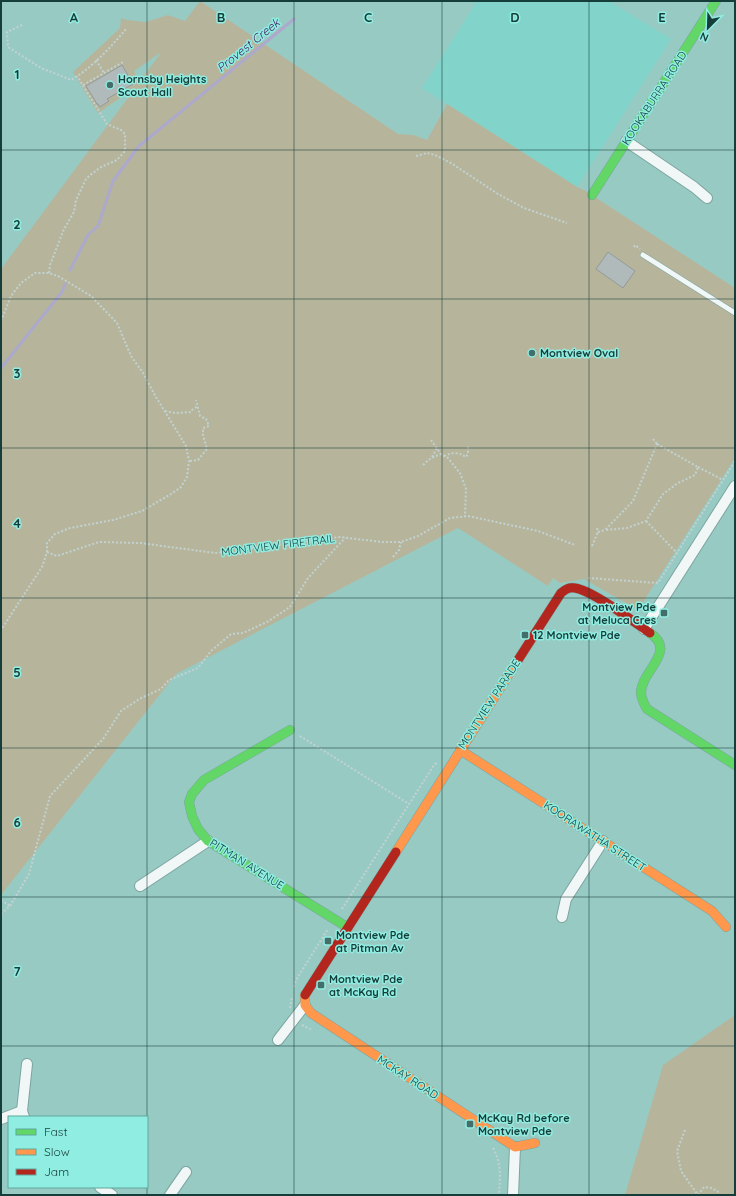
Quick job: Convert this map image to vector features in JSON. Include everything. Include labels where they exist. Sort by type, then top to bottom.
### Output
[{"type":"street","name":"KOOKABURRA ROAD","points":[[592,195],[716,1]]},
{"type":"street","points":[[626,141],[694,187],[707,198]]},
{"type":"street","points":[[735,486],[644,629],[657,638],[662,649],[640,690],[642,703],[647,709],[735,765]]},
{"type":"street","name":"MONTVIEW PARADE","points":[[278,1040],[305,1005],[305,995],[308,989],[561,593],[567,588],[576,588],[590,593],[644,629]]},
{"type":"street","name":"PITMAN AVENUE","points":[[290,730],[204,780],[192,794],[189,802],[192,816],[198,829],[208,840],[347,927]]},
{"type":"street","name":"KOORAWATHA STREET","points":[[460,750],[712,911],[726,927]]},
{"type":"street","points":[[140,886],[208,840]]},
{"type":"street","points":[[562,917],[566,899],[603,841]]},
{"type":"street","name":"MCKAY ROAD","points":[[305,1005],[316,1017],[515,1146]]},
{"type":"street","points":[[23,1114],[27,1064]]},
{"type":"street","points":[[513,1195],[515,1146],[535,1143]]},
{"type":"street","points":[[170,1195],[186,1172]]},
{"type":"street","points":[[102,1188],[112,1195]]},
{"type":"lane","points":[[643,255],[735,313]]},
{"type":"path","points":[[22,25],[7,32],[8,47],[41,68],[71,80],[85,71],[110,48],[126,29]]},
{"type":"path","points":[[96,60],[104,72]]},
{"type":"path","points":[[83,85],[122,62]]},
{"type":"path","points":[[49,273],[50,265],[64,229],[74,212],[76,200],[86,179],[102,167],[117,160],[125,151],[126,134],[108,124],[77,76]]},
{"type":"path","points":[[416,156],[427,153],[435,154],[498,194],[524,208],[567,224]]},
{"type":"path","points":[[1,321],[11,296],[21,283],[35,273],[49,273],[72,283],[91,296],[117,323],[131,356],[143,373],[186,446],[189,461],[187,477],[181,487],[142,511],[113,520],[70,528],[55,534],[47,543],[47,552],[42,567],[1,630]]},
{"type":"path","points":[[189,461],[198,460],[207,449],[203,428],[209,426],[206,419],[200,416],[196,400]]},
{"type":"path","points":[[164,411],[175,414],[191,412],[198,406]]},
{"type":"path","points":[[654,439],[657,444],[723,480]]},
{"type":"path","points":[[431,440],[443,455],[448,458],[460,474],[466,489],[465,516]]},
{"type":"path","points":[[605,530],[633,501],[657,444]]},
{"type":"path","points":[[431,458],[456,452],[466,457],[468,454],[468,446]]},
{"type":"path","points":[[423,465],[431,458],[437,448]]},
{"type":"path","points":[[585,578],[658,583],[735,461]]},
{"type":"path","points":[[598,532],[627,528],[646,521],[663,494],[678,483],[695,475],[698,467]]},
{"type":"path","name":"MONTVIEW FIRETRAIL","points":[[47,552],[56,556],[99,542],[140,543],[215,553],[340,537],[382,542],[401,542],[418,536],[450,518],[465,516],[538,531],[575,545]]},
{"type":"path","points":[[646,521],[677,553]]},
{"type":"path","points":[[592,546],[598,532],[597,528]]},
{"type":"path","points":[[1,914],[10,906],[30,874],[50,796],[103,739],[121,711],[141,698],[162,689],[169,680],[198,668],[211,651],[231,634],[243,633],[267,622],[290,607],[308,578],[346,538]]},
{"type":"path","points":[[393,558],[399,550],[401,542]]},
{"type":"path","points":[[290,730],[409,804]]},
{"type":"path","points":[[1,900],[10,906]]},
{"type":"path","points":[[295,1018],[303,1026],[317,1032]]},
{"type":"path","points":[[686,1130],[677,1151],[681,1171],[698,1195],[704,1186],[712,1188],[720,1194]]},
{"type":"path","points":[[488,1143],[493,1148],[498,1158],[500,1170],[499,1195]]},
{"type":"shaded area","points":[[477,1],[609,1],[671,39],[577,187],[422,88]]},
{"type":"green space","points":[[200,1],[398,134],[413,135],[427,140],[447,104],[584,190],[735,288],[735,458],[638,610],[584,579],[560,583],[553,578],[548,586],[458,528],[176,674],[1,895],[1,269],[136,87],[98,113],[73,72],[120,28],[121,18],[146,22],[168,15],[185,21]],"holes":[[[160,54],[139,82],[134,71]]]},
{"type":"green space","points":[[735,1015],[735,1195],[625,1195],[663,1065]]},
{"type":"building","name":"Hornsby Heights Scout Hall","points":[[122,65],[133,84],[107,99],[109,101],[100,107],[86,86]]},
{"type":"building","points":[[608,252],[635,271],[623,288],[596,269]]},
{"type":"waterway","name":"Provest Creek","points":[[70,270],[88,235],[98,226],[113,181],[139,146],[294,19]]},
{"type":"waterway","name":"Provest Creek","points":[[1,368],[62,292],[65,284]]},
{"type":"traffic: fast","points":[[592,195],[716,1]]},
{"type":"traffic: fast","points":[[650,633],[658,640],[660,647],[656,662],[642,686],[641,696],[647,709],[735,765]]},
{"type":"traffic: fast","points":[[290,730],[204,780],[192,794],[189,802],[192,816],[198,829],[208,841],[347,927]]},
{"type":"traffic: slow","points":[[396,852],[518,660]]},
{"type":"traffic: slow","points":[[460,750],[712,911],[726,927]]},
{"type":"traffic: slow","points":[[305,995],[305,1005],[311,1013],[515,1147],[535,1143]]},
{"type":"traffic: jam","points":[[518,660],[561,593],[569,588],[575,588],[592,594],[650,633]]},
{"type":"traffic: jam","points":[[305,995],[396,852]]},
{"type":"place","name":"Hornsby Heights Scout Hall","points":[[110,85]]},
{"type":"place","name":"Montview Oval","points":[[532,353]]},
{"type":"place","name":"Montview Pde at Meluca Cres","points":[[664,613]]},
{"type":"place","name":"12 Montview Pde","points":[[525,635]]},
{"type":"place","name":"Montview Pde at Pitman Av","points":[[328,941]]},
{"type":"place","name":"Montview Pde at McKay Rd","points":[[321,985]]},
{"type":"place","name":"McKay Rd before Montview Pde","points":[[470,1124]]}]
